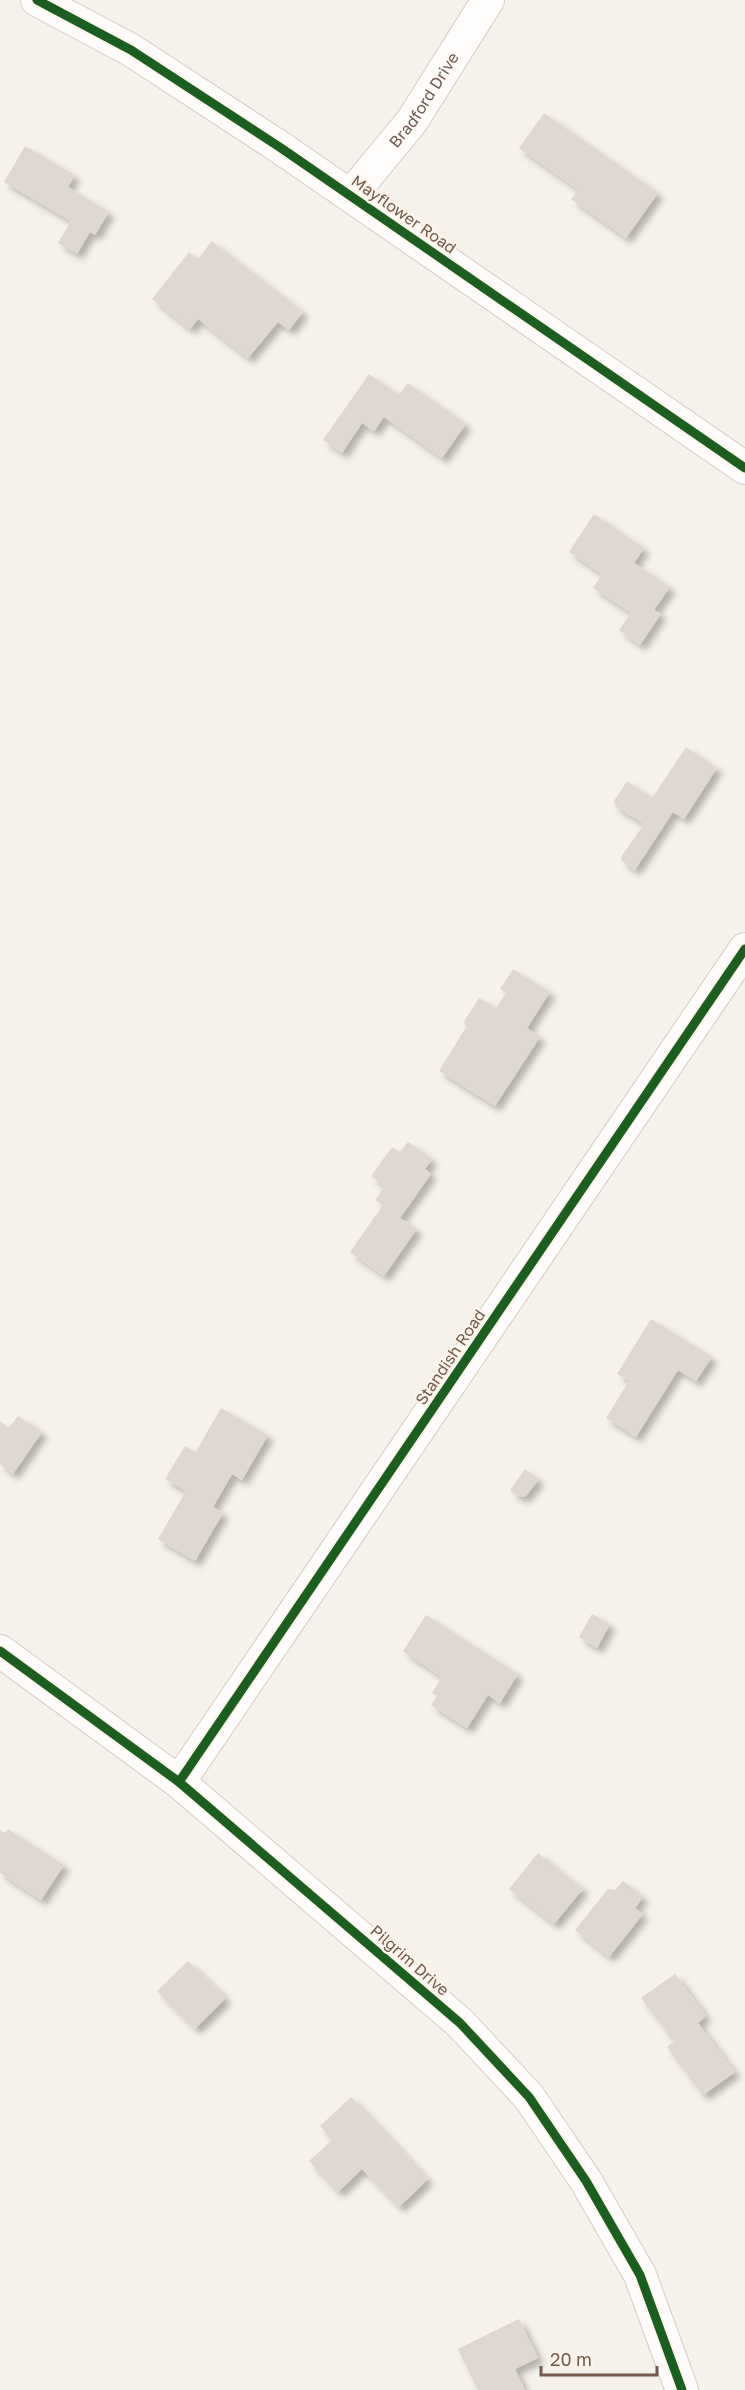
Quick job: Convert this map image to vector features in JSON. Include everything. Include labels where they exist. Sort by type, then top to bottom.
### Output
[{"type":"street","name":"Mayflower Road","points":[[37,0],[131,50],[351,195],[745,468]]},
{"type":"street","name":"Bradford Drive","points":[[351,195],[412,121],[488,0]]},
{"type":"street","name":"Standish Road","points":[[179,1782],[745,949]]},
{"type":"street","name":"Pilgrim Drive","points":[[0,1652],[179,1782],[460,2023],[529,2097],[586,2181],[640,2275],[682,2390]]},
{"type":"building","points":[[544,113],[658,193],[626,238],[571,199],[579,190],[519,148]]},
{"type":"building","points":[[25,146],[75,175],[68,187],[109,212],[95,235],[90,232],[77,254],[58,243],[71,221],[4,182]]},
{"type":"building","points":[[212,241],[303,312],[289,330],[278,322],[248,358],[198,319],[190,329],[152,299],[189,252],[198,259]]},
{"type":"building","points":[[369,374],[399,395],[408,383],[466,424],[442,458],[384,417],[374,431],[362,423],[342,453],[323,440]]},
{"type":"building","points":[[594,514],[644,548],[634,563],[670,587],[654,610],[661,614],[640,645],[619,630],[631,613],[593,588],[602,574],[569,552]]},
{"type":"building","points":[[686,747],[717,768],[684,819],[673,812],[635,870],[622,861],[621,857],[644,824],[615,806],[614,801],[627,781],[652,798]]},
{"type":"building","points":[[513,969],[550,992],[527,1028],[540,1037],[495,1106],[439,1071],[466,1027],[464,1022],[479,998],[496,1008],[506,993],[500,989]]},
{"type":"building","points":[[408,1142],[432,1159],[425,1169],[431,1174],[400,1218],[417,1229],[384,1276],[350,1252],[383,1205],[375,1200],[385,1187],[371,1176],[392,1147],[400,1152]]},
{"type":"building","points":[[651,1319],[712,1357],[696,1381],[678,1370],[636,1437],[606,1418],[629,1381],[617,1374]]},
{"type":"building","points":[[221,1408],[268,1435],[242,1480],[232,1474],[213,1507],[223,1513],[195,1561],[158,1539],[186,1491],[165,1479],[185,1446],[196,1452]]},
{"type":"building","points":[[18,1416],[42,1432],[13,1474],[0,1464],[0,1421],[9,1428]]},
{"type":"building","points":[[525,1469],[539,1479],[526,1496],[519,1497],[510,1490]]},
{"type":"building","points":[[592,1614],[610,1624],[597,1648],[579,1637]]},
{"type":"building","points":[[426,1615],[518,1674],[500,1703],[488,1695],[467,1728],[431,1705],[437,1696],[432,1693],[442,1677],[403,1651]]},
{"type":"building","points":[[8,1829],[64,1865],[41,1900],[0,1873],[0,1830],[5,1833]]},
{"type":"building","points":[[538,1853],[583,1889],[554,1924],[509,1889]]},
{"type":"building","points":[[623,1881],[643,1897],[635,1908],[643,1914],[609,1957],[575,1930],[608,1889],[615,1890]]},
{"type":"building","points":[[188,1961],[226,1998],[195,2029],[157,1991]]},
{"type":"building","points":[[675,1974],[706,2016],[698,2023],[735,2072],[703,2095],[667,2047],[674,2041],[641,1998]]},
{"type":"building","points":[[351,2097],[428,2179],[399,2207],[362,2169],[338,2192],[309,2161],[333,2139],[320,2126]]},
{"type":"building","points":[[519,2319],[538,2358],[515,2369],[525,2390],[478,2390],[458,2349]]},
{"type":"cycle path","points":[[37,0],[131,50],[281,148],[745,468]]},
{"type":"cycle path","points":[[179,1782],[745,949]]},
{"type":"cycle path","points":[[0,1651],[179,1782],[460,2023],[529,2097],[586,2181],[640,2275],[682,2390]]}]
